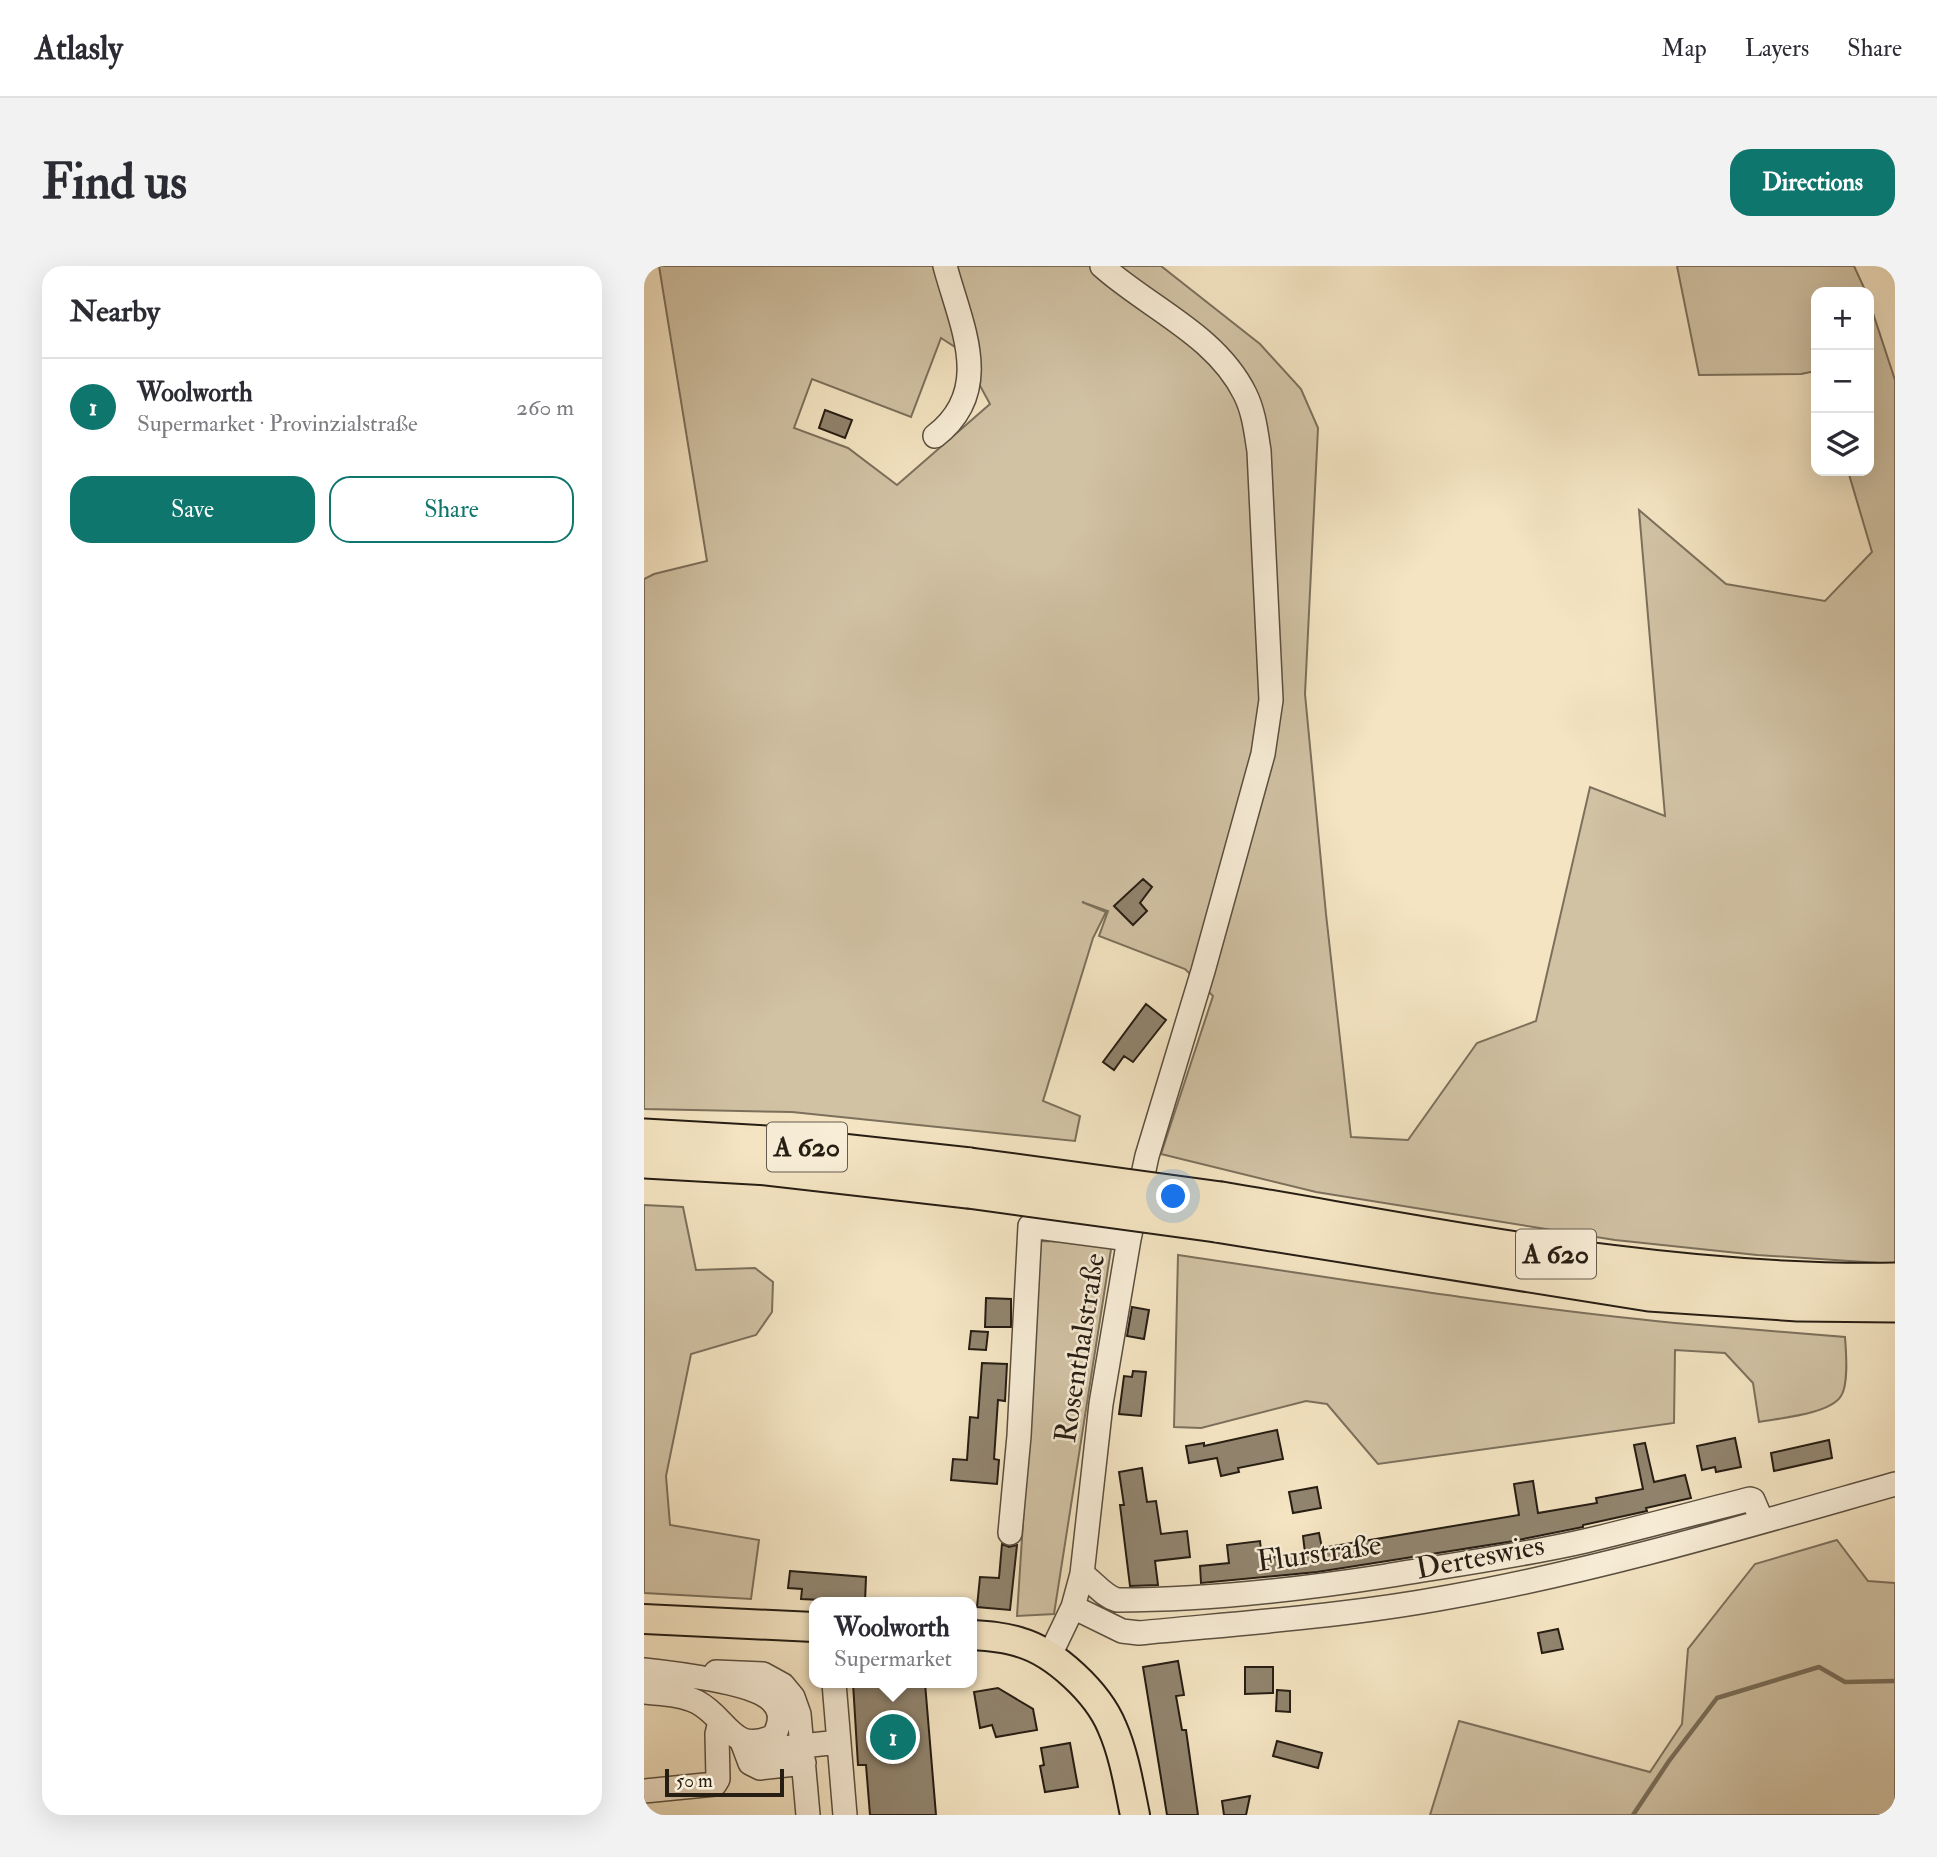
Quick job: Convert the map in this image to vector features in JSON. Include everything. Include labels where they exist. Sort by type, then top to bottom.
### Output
[{"type":"highway","name":"A 620","points":[[644,1136],[781,1144],[969,1178],[1645,1266],[1789,1278],[1895,1280]]},
{"type":"highway","name":"A 620","points":[[644,1161],[969,1178]]},
{"type":"highway","name":"A 620","points":[[1219,1212],[1650,1294],[1798,1304],[1895,1305]]},
{"type":"main road","points":[[644,1619],[809,1627]]},
{"type":"main road","points":[[977,1635],[1022,1642],[1072,1673],[1096,1700],[1112,1725],[1123,1759],[1135,1815]]},
{"type":"street","points":[[935,436],[957,415],[966,397],[971,374],[969,355],[945,266]]},
{"type":"street","points":[[1102,266],[1186,328],[1224,363],[1245,394],[1254,420],[1259,451],[1271,700],[1263,754],[1203,971],[1147,1156],[1129,1239]]},
{"type":"street","name":"Rosenthalstraße","points":[[1010,1533],[1019,1436],[1030,1226],[1129,1239],[1101,1404],[1082,1574],[1073,1607],[1049,1657]]},
{"type":"street","name":"Derteswies","points":[[1073,1607],[1122,1631],[1139,1633],[1327,1615],[1447,1598],[1649,1553],[1895,1484]]},
{"type":"street","name":"Flurstraße","points":[[1082,1574],[1108,1597],[1116,1600],[1247,1595],[1502,1557],[1585,1541],[1750,1499],[1753,1500],[1762,1521]]},
{"type":"street","points":[[644,1670],[692,1674],[726,1671],[762,1674],[783,1685],[793,1697],[799,1714],[808,1815]]},
{"type":"street","points":[[692,1674],[763,1693],[774,1702],[779,1712],[780,1724],[774,1736],[747,1741]]},
{"type":"street","points":[[834,1688],[845,1815]]},
{"type":"street","points":[[644,1692],[694,1700],[747,1741],[774,1749],[803,1755],[839,1742]]},
{"type":"street","points":[[644,1791],[715,1784],[718,1779],[717,1734],[720,1721]]},
{"type":"shaded area","points":[[659,266],[1161,266],[1260,344],[1301,389],[1318,428],[1305,694],[1351,1137],[1408,1140],[1477,1043],[1536,1021],[1590,787],[1665,816],[1639,510],[1726,584],[1825,601],[1872,552],[1849,476],[1874,476],[1874,316],[1895,380],[1895,1264],[1757,1255],[1615,1240],[1316,1192],[1161,1154],[1213,996],[1185,969],[1099,936],[1108,911],[1082,902],[1106,912],[1093,938],[1043,1101],[1080,1116],[1075,1141],[792,1112],[644,1109],[644,579],[707,561]],"holes":[[[941,338],[961,351],[990,404],[897,485],[848,448],[794,428],[812,379],[911,417]]]},
{"type":"shaded area","points":[[1677,266],[1854,266],[1864,287],[1811,287],[1811,372],[1699,375]]},
{"type":"shaded area","points":[[644,1205],[683,1207],[696,1270],[755,1268],[773,1282],[772,1312],[756,1335],[691,1354],[666,1476],[670,1525],[759,1540],[751,1599],[644,1593]]},
{"type":"shaded area","points":[[1041,1241],[1112,1243],[1054,1614],[1017,1616]]},
{"type":"shaded area","points":[[1178,1255],[1551,1309],[1675,1323],[1845,1337],[1844,1391],[1835,1402],[1816,1411],[1759,1422],[1753,1383],[1725,1353],[1675,1350],[1674,1423],[1378,1464],[1327,1404],[1306,1401],[1201,1428],[1174,1427]]},
{"type":"shaded area","points":[[1837,1540],[1868,1581],[1895,1583],[1895,1815],[1430,1815],[1459,1721],[1650,1772],[1682,1724],[1688,1649],[1755,1564]]},
{"type":"building","points":[[825,410],[852,420],[845,438],[819,428]]},
{"type":"building","points":[[1143,879],[1152,887],[1140,903],[1147,911],[1133,925],[1114,906]]},
{"type":"building","points":[[1146,1004],[1166,1020],[1133,1062],[1124,1056],[1114,1070],[1103,1062]]},
{"type":"building","points":[[986,1298],[1011,1299],[1011,1327],[985,1327]]},
{"type":"building","points":[[1132,1307],[1149,1310],[1144,1339],[1127,1336]]},
{"type":"building","points":[[971,1331],[988,1332],[986,1350],[969,1349]]},
{"type":"building","points":[[982,1363],[1007,1364],[1005,1401],[998,1400],[994,1459],[999,1460],[997,1484],[951,1480],[953,1459],[967,1460],[970,1417],[978,1418]]},
{"type":"building","points":[[1133,1371],[1146,1372],[1141,1416],[1119,1414],[1124,1376],[1132,1377]]},
{"type":"building","points":[[1277,1430],[1283,1459],[1238,1468],[1239,1472],[1221,1476],[1217,1458],[1189,1463],[1186,1446],[1204,1443],[1204,1446]]},
{"type":"building","points":[[1735,1438],[1741,1467],[1716,1472],[1715,1467],[1702,1470],[1697,1446]]},
{"type":"building","points":[[1829,1440],[1832,1458],[1774,1471],[1771,1453]]},
{"type":"building","points":[[1645,1443],[1654,1482],[1685,1475],[1691,1498],[1583,1527],[1508,1542],[1317,1572],[1201,1583],[1200,1566],[1229,1563],[1227,1545],[1260,1541],[1262,1559],[1305,1553],[1303,1536],[1319,1533],[1322,1548],[1519,1515],[1514,1484],[1533,1481],[1538,1513],[1597,1503],[1596,1498],[1643,1489],[1634,1445]]},
{"type":"building","points":[[1142,1468],[1147,1502],[1156,1501],[1161,1534],[1187,1531],[1190,1557],[1155,1561],[1158,1585],[1130,1586],[1120,1505],[1124,1505],[1119,1472]]},
{"type":"building","points":[[1317,1487],[1321,1508],[1293,1513],[1289,1492]]},
{"type":"building","points":[[1002,1544],[1009,1547],[1017,1545],[1010,1610],[977,1607],[980,1577],[999,1578]]},
{"type":"building","points":[[790,1571],[866,1577],[865,1597],[801,1599],[802,1589],[788,1588]]},
{"type":"building","points":[[1558,1629],[1563,1649],[1542,1653],[1538,1633]]},
{"type":"building","points":[[1178,1661],[1184,1695],[1176,1696],[1182,1730],[1186,1730],[1198,1815],[1167,1815],[1143,1667]]},
{"type":"building","points":[[1245,1667],[1273,1667],[1273,1693],[1245,1694]]},
{"type":"building","points":[[853,1688],[925,1688],[936,1815],[870,1815],[866,1765],[858,1765]]},
{"type":"building","points":[[998,1688],[1033,1709],[1037,1730],[996,1737],[992,1725],[980,1728],[974,1692]]},
{"type":"building","points":[[1277,1690],[1290,1691],[1290,1712],[1276,1711]]},
{"type":"building","points":[[1277,1741],[1322,1753],[1318,1768],[1273,1756]]},
{"type":"building","points":[[1070,1743],[1078,1787],[1045,1792],[1040,1766],[1044,1765],[1041,1748]]},
{"type":"building","points":[[1250,1796],[1246,1815],[1224,1815],[1222,1801]]},
{"type":"waterway","points":[[1633,1815],[1669,1761],[1717,1698],[1819,1667],[1845,1682],[1895,1681]]},
{"type":"place","name":"Woolworth","points":[[893,1737]]}]
